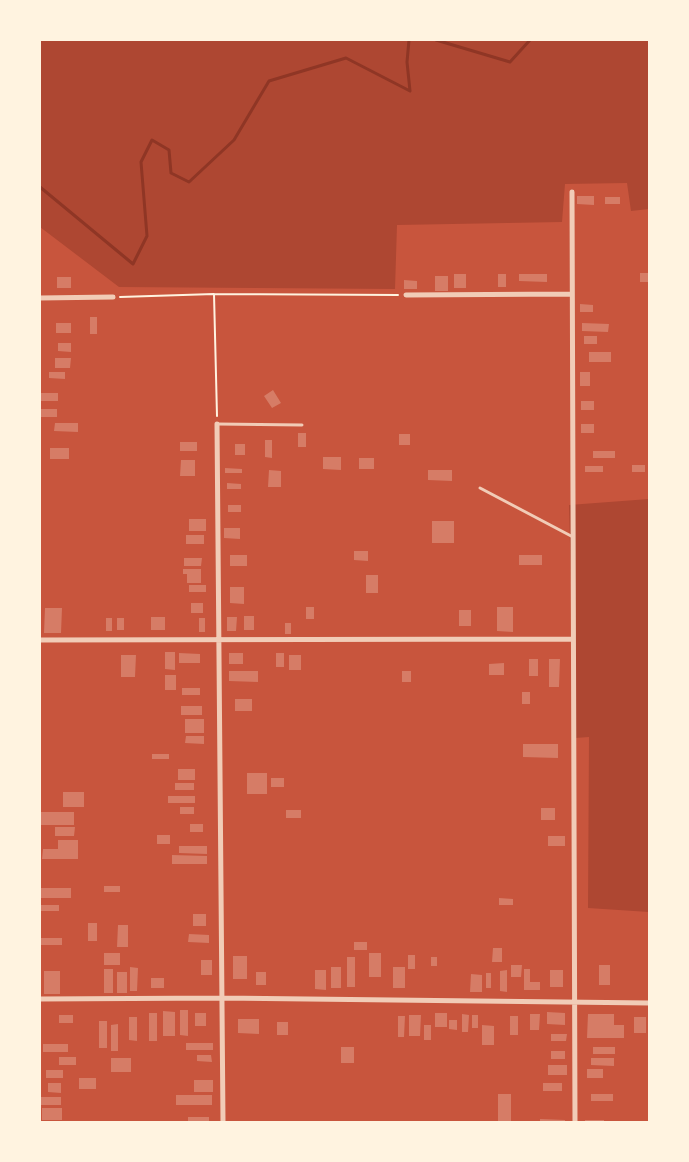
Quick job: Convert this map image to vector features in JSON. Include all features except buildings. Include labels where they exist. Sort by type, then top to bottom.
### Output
[{"type":"street","points":[[572,192],[575,1122]]},
{"type":"street","points":[[406,295],[572,294]]},
{"type":"street","points":[[40,298],[113,297]]},
{"type":"street","points":[[217,424],[223,1122]]},
{"type":"street","points":[[40,640],[574,638]]},
{"type":"street","points":[[40,999],[222,998],[649,1004]]},
{"type":"lane","points":[[217,424],[302,425]]},
{"type":"lane","points":[[480,488],[573,537]]},
{"type":"path","points":[[214,294],[217,424]]},
{"type":"path","points":[[113,297],[214,294],[406,295]]},
{"type":"shaded area","points":[[40,40],[649,40],[649,209],[631,211],[627,183],[565,184],[562,222],[397,225],[395,289],[119,287],[40,227]]},
{"type":"shaded area","points":[[649,499],[649,912],[588,908],[589,737],[575,738],[569,505]]},
{"type":"waterway","points":[[40,187],[133,264],[147,236],[141,162],[152,140],[169,150],[171,173],[189,182],[234,140],[269,81],[346,58],[410,91],[407,62],[409,40]]},
{"type":"waterway","points":[[436,40],[510,62],[530,40]]}]
